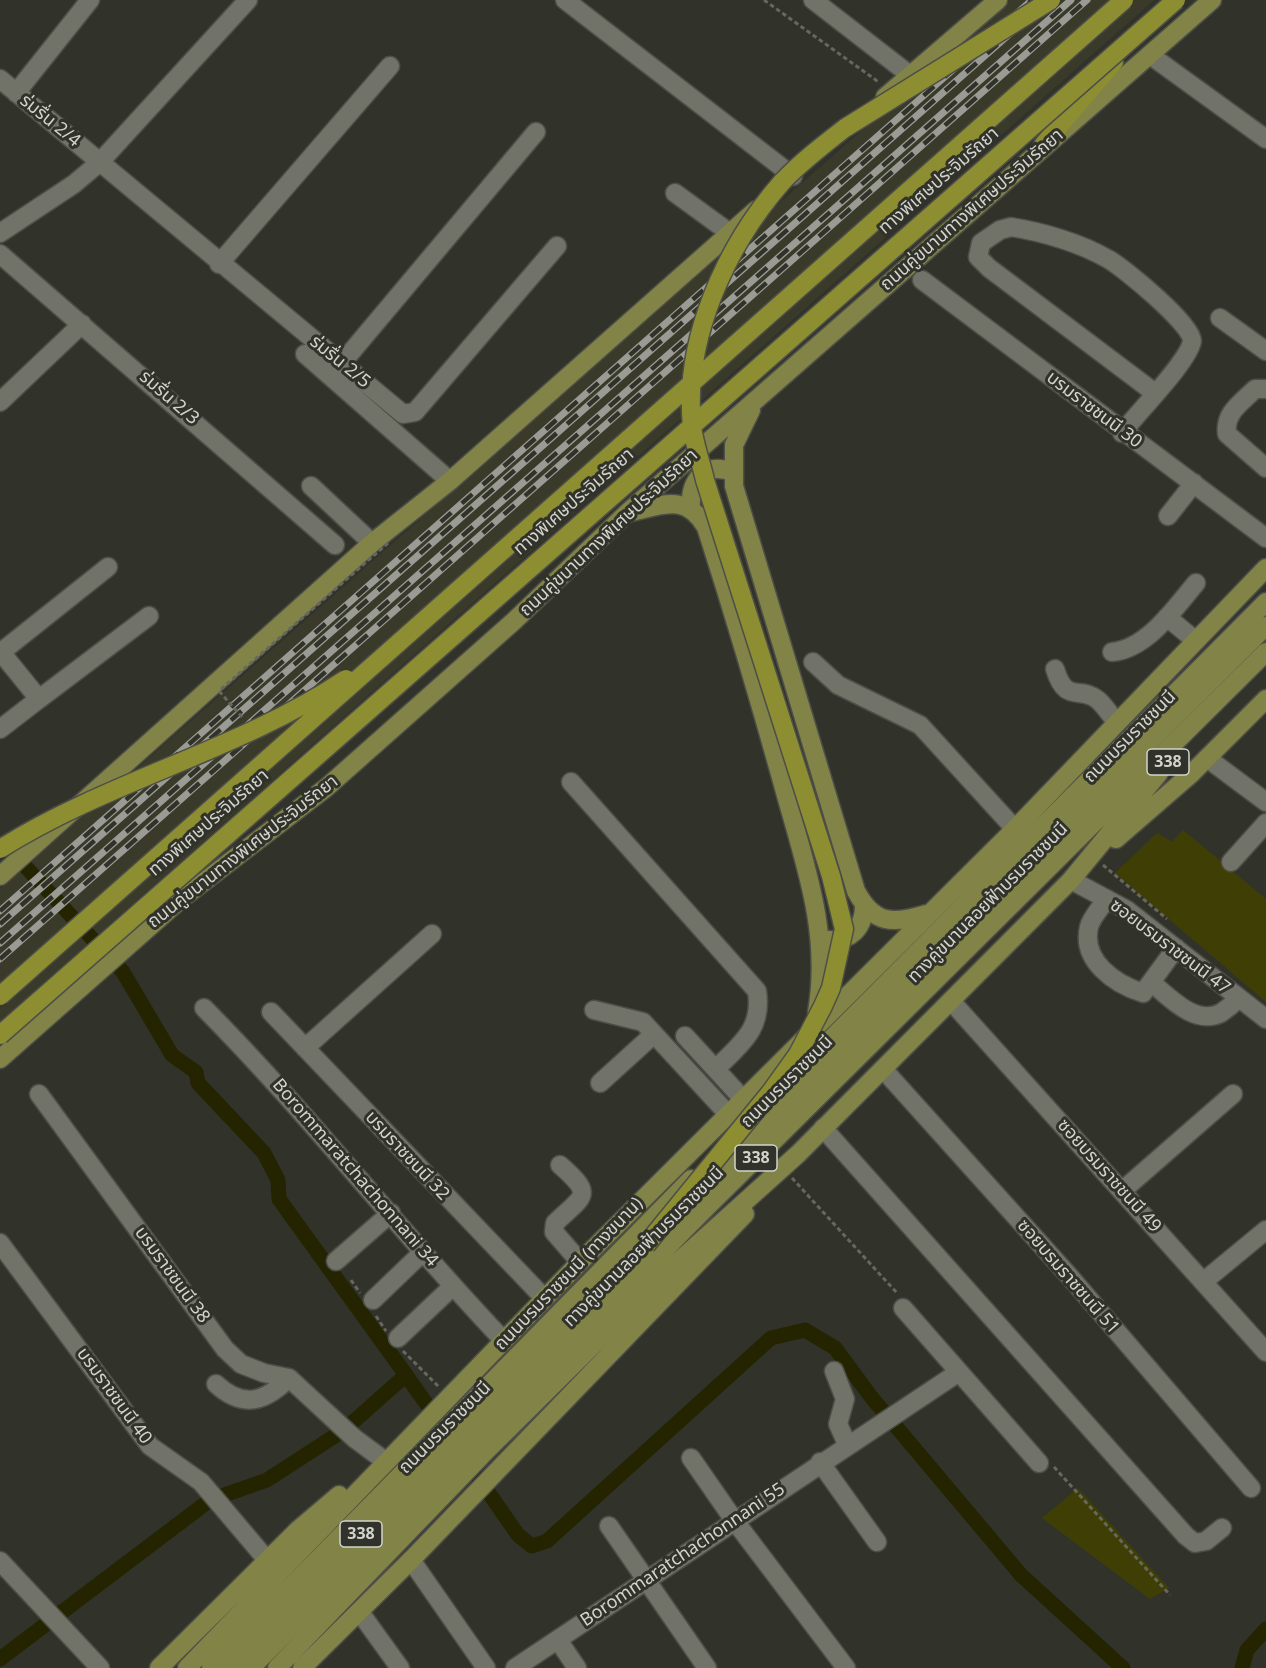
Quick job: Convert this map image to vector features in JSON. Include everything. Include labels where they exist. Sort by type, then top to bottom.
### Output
[{"type":"highway","points":[[646,1245],[724,1153],[798,1054],[831,988],[844,939],[843,920],[831,876],[705,480],[692,426],[692,371],[702,329],[718,284],[740,239],[777,189],[813,153],[845,128],[1051,0]]},
{"type":"highway","name":"ทางพิเศษประจิมรัถยา","points":[[0,996],[1124,0]]},
{"type":"highway","points":[[1043,146],[1124,50],[1175,0]]},
{"type":"highway","name":"ทางพิเศษประจิมรัถยา","points":[[0,1035],[1175,0]]},
{"type":"highway","points":[[0,849],[60,815],[285,716],[326,693],[402,642]]},
{"type":"main road","points":[[2,875],[372,543],[450,480],[793,176],[998,0]]},
{"type":"main road","name":"ถนนคู่ขนานทางพิเศษประจิมรัถยา","points":[[0,1059],[92,975],[197,886],[327,787],[514,621],[628,512],[1212,0]]},
{"type":"main road","points":[[757,399],[734,445],[734,486],[856,891],[864,906],[877,916],[891,921],[906,920],[934,908]]},
{"type":"main road","points":[[691,509],[690,494],[695,480],[711,469],[722,468],[733,472]]},
{"type":"main road","points":[[628,512],[669,504],[682,504],[691,509],[706,527],[745,648],[815,902],[821,935],[821,986],[814,1026]]},
{"type":"main road","name":"338","points":[[934,908],[1015,829],[1266,568]]},
{"type":"main road","name":"ถนนบรมราชชนนี","points":[[215,1662],[1076,790],[1266,602]]},
{"type":"main road","name":"ทางคู่ขนานลอยฟ้าบรมราชชนนี","points":[[215,1662],[646,1245],[1266,626]]},
{"type":"main road","name":"ทางคู่ขนานลอยฟ้าบรมราชชนนี","points":[[251,1668],[705,1209],[1266,652]]},
{"type":"main road","name":"338","points":[[1076,875],[1172,757],[1266,663]]},
{"type":"main road","name":"338","points":[[302,1668],[411,1560],[718,1243],[798,1154],[1076,875],[1207,758],[1265,702]]},
{"type":"main road","points":[[821,935],[829,940],[841,941],[855,933],[864,915],[864,906]]},
{"type":"main road","points":[[924,944],[934,908]]},
{"type":"main road","name":"ถนนบรมราชชนนี","points":[[727,1113],[934,908]]},
{"type":"main road","name":"ถนนบรมราชชนนี (ทางขนาน)","points":[[187,1668],[215,1662],[385,1461],[727,1113]]},
{"type":"main road","name":"338","points":[[277,1668],[488,1449],[697,1242],[798,1154]]},
{"type":"main road","points":[[159,1668],[267,1560],[325,1506],[385,1461]]},
{"type":"main road","points":[[316,1668],[364,1618],[411,1560]]},
{"type":"street","points":[[16,93],[90,0]]},
{"type":"street","points":[[0,233],[74,184],[100,162],[248,0]]},
{"type":"street","points":[[566,0],[793,176]]},
{"type":"street","points":[[813,0],[910,75]]},
{"type":"street","points":[[1150,55],[1266,139]]},
{"type":"street","points":[[219,264],[390,66]]},
{"type":"street","name":"ร่มรื่น 2/4","points":[[0,79],[100,162]]},
{"type":"street","points":[[342,363],[536,132]]},
{"type":"street","name":"ร่มรื่น 2/5","points":[[100,162],[219,264],[403,414],[415,412],[557,246]]},
{"type":"street","points":[[675,193],[730,233]]},
{"type":"street","points":[[1122,433],[1155,393],[1186,353],[1192,342],[1191,334],[1166,307],[1110,260],[1087,249],[1011,227],[1000,230],[981,243],[976,252],[989,268],[1155,393]]},
{"type":"street","name":"ร่มรื่น 2/3","points":[[0,254],[335,545]]},
{"type":"street","name":"บรมราชชนนี 30","points":[[922,280],[1122,433],[1194,483],[1266,538]]},
{"type":"street","points":[[1220,318],[1266,351]]},
{"type":"street","points":[[0,402],[82,324]]},
{"type":"street","points":[[305,354],[450,480]]},
{"type":"street","points":[[1266,389],[1255,389],[1230,414],[1225,423],[1227,434],[1266,468]]},
{"type":"street","points":[[1168,516],[1194,483]]},
{"type":"street","points":[[311,486],[372,543]]},
{"type":"street","points":[[39,699],[0,652],[108,567]]},
{"type":"street","points":[[1112,652],[1125,651],[1167,617],[1196,583]]},
{"type":"street","points":[[0,729],[149,616]]},
{"type":"street","points":[[1167,617],[1196,641]]},
{"type":"street","points":[[813,662],[838,685],[920,725],[1015,829]]},
{"type":"street","points":[[1055,669],[1060,685],[1067,690],[1097,699],[1117,723]]},
{"type":"street","points":[[1207,758],[1266,802]]},
{"type":"street","points":[[571,782],[757,991],[759,1007],[754,1029],[716,1070]]},
{"type":"street","points":[[1231,862],[1266,823]]},
{"type":"street","name":"ซอยบรมราชชนนี 47","points":[[1076,875],[1107,899],[1127,910],[1266,1019]]},
{"type":"street","points":[[1107,899],[1089,925],[1087,948],[1100,967],[1127,988],[1143,993],[1176,948]]},
{"type":"street","points":[[305,1048],[432,934]]},
{"type":"street","points":[[1151,982],[1185,1010],[1201,1016],[1219,1014],[1239,998]]},
{"type":"street","name":"ซอยบรมราชชนนี 49","points":[[951,1001],[1266,1352]]},
{"type":"street","name":"Borommaratchachonnani 34","points":[[204,1008],[270,1075],[391,1213],[452,1287],[503,1340]]},
{"type":"street","points":[[594,1010],[643,1022],[727,1113]]},
{"type":"street","name":"บรมราชชนนี 32","points":[[272,1012],[544,1298]]},
{"type":"street","points":[[600,1083],[654,1034]]},
{"type":"street","points":[[685,1036],[742,1098]]},
{"type":"street","name":"ซอยบรมราชชนนี 51","points":[[883,1069],[1071,1278],[1251,1488]]},
{"type":"street","name":"บรมราชชนนี 38","points":[[39,1094],[225,1349],[241,1364],[264,1373],[289,1378]]},
{"type":"street","points":[[1123,1190],[1233,1094]]},
{"type":"street","points":[[824,1128],[1186,1536],[1195,1543],[1206,1541],[1222,1528]]},
{"type":"street","points":[[560,1165],[580,1183],[583,1191],[582,1197],[555,1223],[554,1232],[579,1262]]},
{"type":"street","points":[[336,1261],[391,1213]]},
{"type":"street","points":[[1203,1282],[1266,1230]]},
{"type":"street","name":"บรมราชชนนี 40","points":[[0,1243],[150,1446],[205,1486],[267,1560]]},
{"type":"street","points":[[373,1300],[423,1252]]},
{"type":"street","points":[[398,1338],[452,1287]]},
{"type":"street","points":[[903,1308],[954,1375],[1039,1463]]},
{"type":"street","points":[[834,1371],[845,1399],[838,1424],[849,1443]]},
{"type":"street","name":"Borommaratchachonnani 55","points":[[516,1668],[820,1462],[954,1375]]},
{"type":"street","points":[[216,1384],[229,1395],[246,1400],[260,1399],[276,1391],[289,1378],[334,1421],[385,1461]]},
{"type":"street","points":[[691,1458],[734,1520],[846,1668]]},
{"type":"street","points":[[820,1462],[878,1542]]},
{"type":"street","points":[[609,1526],[707,1668]]},
{"type":"street","points":[[411,1560],[486,1668]]},
{"type":"street","points":[[0,1561],[96,1667]]},
{"type":"street","points":[[364,1618],[400,1668]]},
{"type":"street","points":[[558,1640],[577,1668]]},
{"type":"path","points":[[764,0],[870,76]]},
{"type":"shaded area","points":[[1010,0],[1154,0],[0,1021],[0,889]]},
{"type":"shaded area","points":[[1183,830],[1266,899],[1266,1002],[1115,873],[1157,833],[1172,842]]},
{"type":"shaded area","points":[[1078,1488],[1169,1588],[1150,1599],[1042,1518]]},
{"type":"waterway","points":[[12,852],[123,972],[172,1055],[196,1072],[198,1083],[264,1153],[278,1180],[279,1199],[406,1375]]},
{"type":"waterway","points":[[464,1457],[518,1535],[532,1546],[547,1541],[771,1338],[805,1330],[835,1348],[872,1398],[1021,1575],[1123,1668]]},
{"type":"waterway","points":[[0,1659],[210,1500],[267,1480],[344,1430],[406,1375],[440,1423]]},
{"type":"waterway","points":[[1242,1668],[1247,1650],[1266,1629]]},
{"type":"railway","points":[[0,911],[1032,0]]},
{"type":"railway","points":[[0,924],[1048,0]]},
{"type":"railway","points":[[0,943],[1071,0]]},
{"type":"railway","points":[[0,959],[1087,0]]}]
